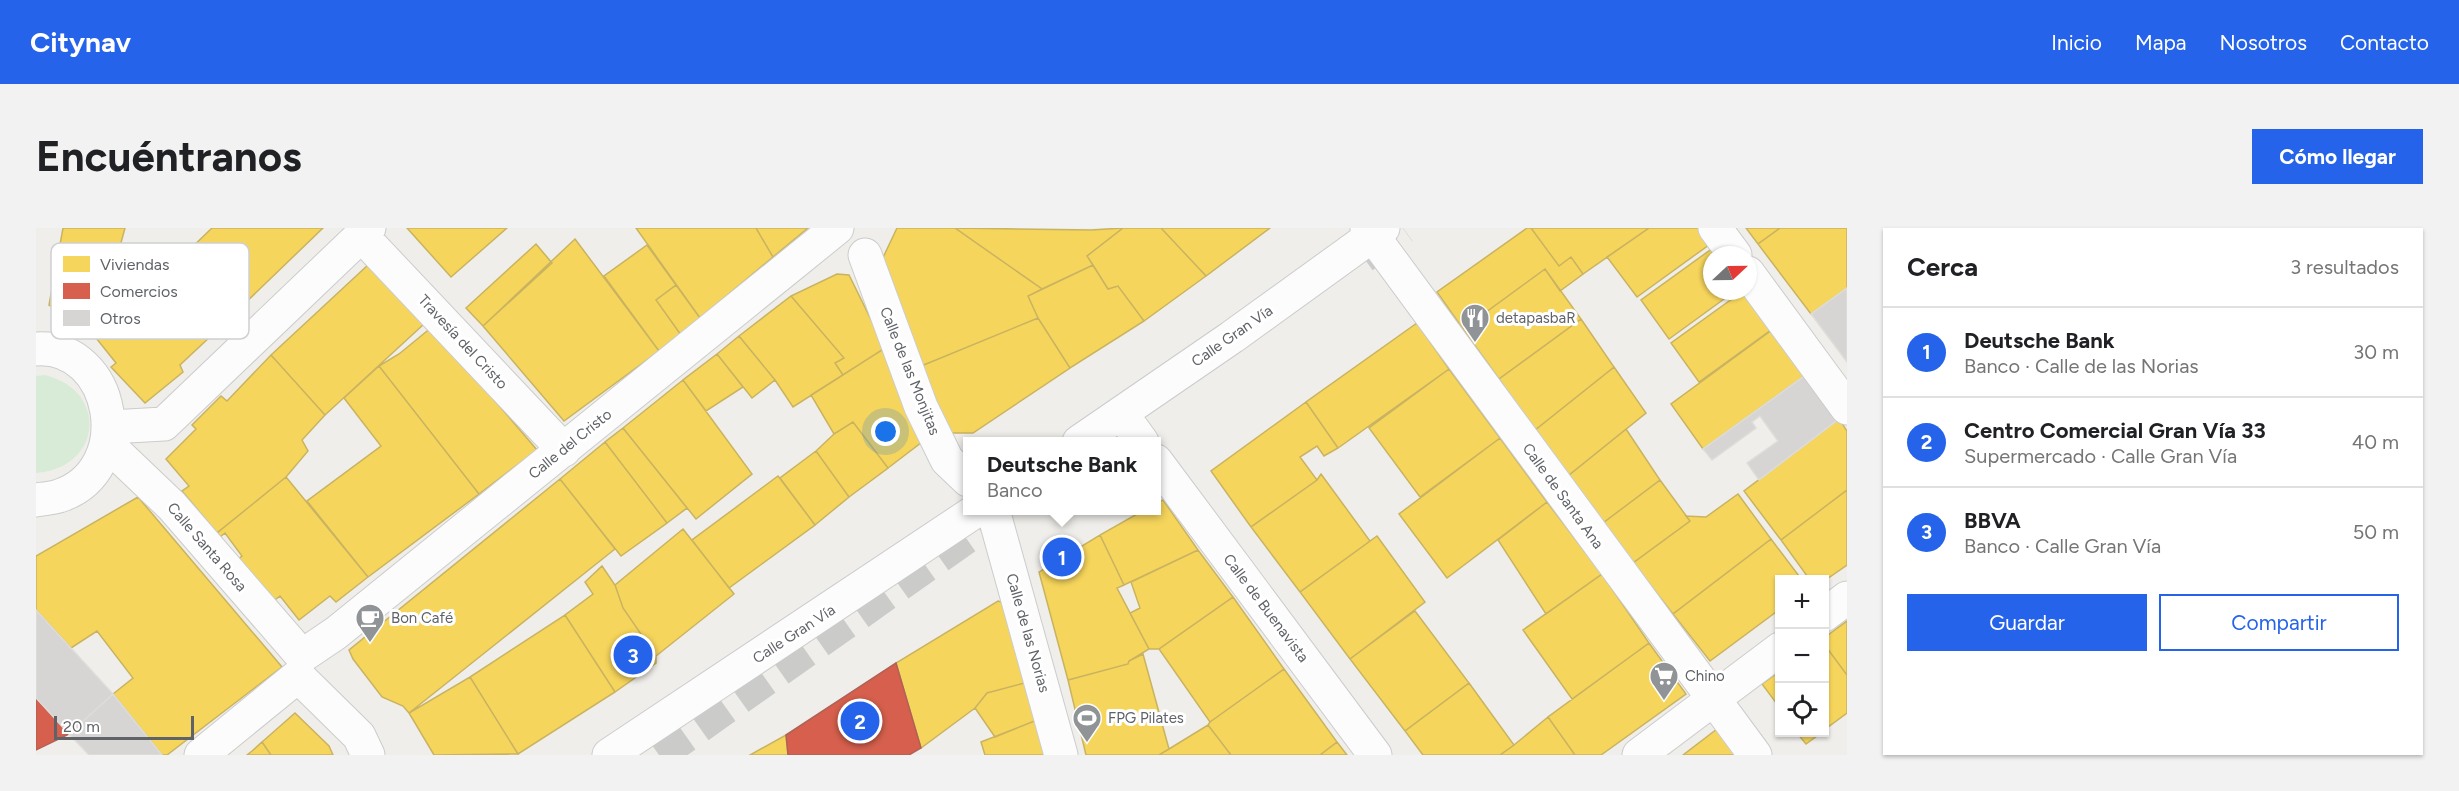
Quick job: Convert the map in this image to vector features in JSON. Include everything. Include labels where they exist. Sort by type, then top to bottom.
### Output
[{"type":"street","name":"Calle del Cristo","points":[[201,755],[336,633],[836,228]]},
{"type":"street","points":[[1715,228],[1728,246]]},
{"type":"street","name":"Calle Gran Vía","points":[[1085,437],[1374,231]]},
{"type":"street","name":"Calle de Santa Ana","points":[[1374,231],[1712,699],[1755,755]]},
{"type":"street","points":[[108,435],[164,424],[365,232]]},
{"type":"street","name":"Travesía del Cristo","points":[[365,232],[564,450]]},
{"type":"street","name":"Calle de las Monjitas","points":[[865,255],[921,407],[947,460],[963,475]]},
{"type":"street","points":[[1757,285],[1847,408]]},
{"type":"street","points":[[36,349],[63,354],[82,366],[97,383],[107,404],[108,435],[97,466],[81,484],[59,496],[36,500]]},
{"type":"street","points":[[1121,413],[1139,437]]},
{"type":"street","name":"Calle Santa Rosa","points":[[108,435],[172,506],[359,736],[368,755]]},
{"type":"street","name":"Calle de Buenavista","points":[[1161,468],[1375,755]]},
{"type":"street","name":"Calle Gran Vía","points":[[614,753],[970,515]]},
{"type":"street","name":"Calle de las Norias","points":[[994,515],[1061,755]]},
{"type":"street","points":[[1829,611],[1847,598]]},
{"type":"street","points":[[1639,755],[1775,652]]},
{"type":"green space","points":[[45,375],[66,384],[80,396],[88,412],[89,428],[85,444],[74,458],[58,468],[36,473],[36,376]]},
{"type":"building: Viviendas","points":[[63,228],[125,228],[121,243],[60,243]]},
{"type":"building: Viviendas","points":[[212,228],[323,228],[249,299],[249,243],[196,243]]},
{"type":"building: Viviendas","points":[[407,228],[507,228],[451,277]]},
{"type":"building: Viviendas","points":[[636,228],[756,228],[773,257],[700,318]]},
{"type":"building: Viviendas","points":[[756,228],[808,228],[773,257]]},
{"type":"building: Viviendas","points":[[897,228],[955,228],[1042,289],[1028,296],[1038,318],[914,369],[879,266]]},
{"type":"building: Viviendas","points":[[955,228],[1091,230],[1123,228],[1087,256],[1093,265],[1042,289]]},
{"type":"building: Viviendas","points":[[1123,228],[1161,228],[1206,276],[1144,321],[1118,286],[1108,289],[1087,256]]},
{"type":"building: Viviendas","points":[[1161,228],[1270,228],[1206,276]]},
{"type":"building: Viviendas","points":[[1527,228],[1531,228],[1559,266],[1571,257],[1583,274],[1560,291],[1545,269],[1463,329],[1437,292]]},
{"type":"building: Viviendas","points":[[1531,228],[1649,228],[1583,274],[1571,257],[1559,266]]},
{"type":"building: Viviendas","points":[[1649,228],[1703,228],[1713,242],[1703,246],[1703,249],[1637,297],[1607,257]]},
{"type":"building: Viviendas","points":[[1746,228],[1780,228],[1758,244]]},
{"type":"building: Viviendas","points":[[1780,228],[1847,228],[1847,288],[1811,314],[1758,244]]},
{"type":"building: Viviendas","points":[[575,239],[659,351],[564,421],[483,326]]},
{"type":"building: Viviendas","points":[[536,244],[552,263],[483,326],[466,308]]},
{"type":"building: Viviendas","points":[[647,245],[676,285],[656,300],[681,335],[659,351],[604,276]]},
{"type":"building: Viviendas","points":[[1703,255],[1703,300],[1723,300],[1669,339],[1641,300]]},
{"type":"building: Viviendas","points":[[369,264],[424,324],[325,415],[271,355]]},
{"type":"building: Viviendas","points":[[1093,265],[1108,289],[1118,286],[1144,321],[1070,368],[1038,318],[1028,296]]},
{"type":"building: Viviendas","points":[[1545,269],[1581,319],[1499,379],[1463,329]]},
{"type":"building: Viviendas","points":[[837,274],[849,275],[885,348],[843,375],[835,363],[844,358],[791,296]]},
{"type":"building: Viviendas","points":[[676,285],[700,318],[681,335],[656,300]]},
{"type":"building: Viviendas","points":[[791,296],[844,358],[835,363],[843,375],[793,407],[775,380],[739,336]]},
{"type":"building: Viviendas","points":[[1731,300],[1751,300],[1775,327],[1699,382],[1671,343]]},
{"type":"building: Viviendas","points":[[1038,318],[1070,368],[973,433],[943,433],[914,369]]},
{"type":"building: Viviendas","points":[[1581,319],[1614,367],[1534,431],[1499,379]]},
{"type":"building: Viviendas","points":[[1417,323],[1449,369],[1338,448],[1306,402]]},
{"type":"building: Viviendas","points":[[432,327],[537,450],[479,494],[379,366],[399,354]]},
{"type":"building: Viviendas","points":[[1772,330],[1804,376],[1703,449],[1671,404]]},
{"type":"building: Viviendas","points":[[739,336],[775,380],[752,398],[717,354]]},
{"type":"building: Viviendas","points":[[97,339],[208,339],[180,365],[183,372],[145,403],[111,367],[116,363]]},
{"type":"building: Viviendas","points":[[885,348],[926,439],[888,468],[853,422],[834,434],[811,395]]},
{"type":"building: Viviendas","points":[[717,354],[743,387],[706,411],[683,380]]},
{"type":"building: Viviendas","points":[[271,355],[325,415],[302,440],[308,451],[286,477],[217,533],[182,491],[189,486],[166,459],[196,429],[192,425],[221,396],[227,401]]},
{"type":"building: Viviendas","points":[[379,366],[479,494],[368,577],[307,501],[381,446],[344,398]]},
{"type":"building: Viviendas","points":[[1614,367],[1646,413],[1568,476],[1534,431]]},
{"type":"building: Viviendas","points":[[1449,369],[1500,438],[1420,497],[1369,428]]},
{"type":"building: Viviendas","points":[[683,380],[752,474],[696,519],[623,428]]},
{"type":"building: Viviendas","points":[[1306,402],[1338,448],[1324,456],[1317,446],[1300,457],[1317,480],[1251,527],[1211,471]]},
{"type":"building: Viviendas","points":[[1839,419],[1847,431],[1847,490],[1781,540],[1744,491]]},
{"type":"building: Viviendas","points":[[853,422],[888,468],[849,497],[816,451],[834,434]]},
{"type":"building: Viviendas","points":[[623,428],[687,508],[667,523],[605,442]]},
{"type":"building: Viviendas","points":[[1626,429],[1660,480],[1603,523],[1568,476]]},
{"type":"building: Viviendas","points":[[1500,438],[1547,502],[1447,578],[1399,514]]},
{"type":"building: Viviendas","points":[[605,442],[667,523],[621,556],[560,479]]},
{"type":"building: Viviendas","points":[[816,451],[849,497],[815,525],[780,478]]},
{"type":"building: Viviendas","points":[[1321,474],[1370,541],[1300,592],[1251,527],[1317,480]]},
{"type":"building: Viviendas","points":[[778,476],[815,525],[729,588],[692,540]]},
{"type":"building: Viviendas","points":[[286,477],[368,577],[336,602],[330,596],[299,620],[280,596],[271,603],[237,560],[242,556],[225,533],[220,537],[217,533]]},
{"type":"building: Viviendas","points":[[560,479],[615,549],[409,713],[403,706],[382,697],[353,659],[349,650]]},
{"type":"building: Viviendas","points":[[1660,480],[1690,521],[1633,563],[1603,523]]},
{"type":"building: Viviendas","points":[[1847,490],[1847,565],[1829,578],[1829,575],[1806,575],[1781,540]]},
{"type":"building: Viviendas","points":[[1738,494],[1771,539],[1673,614],[1633,563],[1690,521],[1686,516],[1706,517]]},
{"type":"building: Viviendas","points":[[138,497],[282,667],[167,755],[162,755],[113,694],[133,678],[97,631],[71,648],[36,610],[36,556]]},
{"type":"building: Viviendas","points":[[1163,500],[1198,550],[1124,585],[1100,535],[1135,515],[1161,515],[1161,501]]},
{"type":"building: Viviendas","points":[[1547,502],[1602,574],[1546,614],[1498,540]]},
{"type":"building: Viviendas","points":[[683,529],[734,594],[656,656],[623,608],[615,585]]},
{"type":"building: Viviendas","points":[[1100,535],[1124,585],[1117,588],[1149,649],[1129,661],[1128,664],[1068,680],[1039,572]]},
{"type":"building: Viviendas","points":[[1377,536],[1425,602],[1350,659],[1300,592]]},
{"type":"building: Viviendas","points":[[1771,539],[1798,575],[1775,575],[1775,613],[1710,661],[1673,614]]},
{"type":"building: Viviendas","points":[[1198,550],[1233,597],[1159,649],[1149,649],[1130,613],[1140,608],[1131,582]]},
{"type":"building: Viviendas","points":[[602,566],[615,585],[623,608],[656,656],[656,663],[615,692],[565,615],[593,594],[585,582]]},
{"type":"building: Viviendas","points":[[1602,574],[1649,643],[1572,699],[1523,630]]},
{"type":"building: Viviendas","points":[[1233,597],[1284,669],[1210,722],[1159,649]]},
{"type":"building: Viviendas","points":[[998,601],[1013,606],[1032,681],[987,693],[975,708],[921,748],[896,663]]},
{"type":"building: Viviendas","points":[[1415,611],[1469,683],[1405,731],[1350,659]]},
{"type":"building: Viviendas","points":[[565,615],[615,692],[518,754],[470,677]]},
{"type":"building: Viviendas","points":[[1847,621],[1847,675],[1829,651],[1829,634]]},
{"type":"building: Viviendas","points":[[1649,643],[1686,694],[1601,755],[1575,755],[1548,717]]},
{"type":"building: Viviendas","points":[[1829,651],[1847,675],[1847,713],[1829,726]]},
{"type":"building: Viviendas","points":[[1143,654],[1169,749],[1159,755],[1086,755],[1068,680],[1128,664],[1129,661]]},
{"type":"building: Viviendas","points":[[1284,669],[1337,742],[1320,755],[1231,755],[1208,725]]},
{"type":"building: Viviendas","points":[[1775,675],[1775,701],[1762,684]]},
{"type":"building: Viviendas","points":[[470,677],[518,754],[434,755],[409,713]]},
{"type":"building: Viviendas","points":[[1032,681],[1042,718],[995,737],[975,708],[987,693]]},
{"type":"building: Viviendas","points":[[1469,683],[1514,745],[1500,755],[1423,755],[1405,731]]},
{"type":"building: Viviendas","points":[[295,713],[329,746],[333,755],[271,755],[262,742]]},
{"type":"building: Viviendas","points":[[1548,717],[1575,755],[1500,755],[1514,745]]},
{"type":"building: Viviendas","points":[[1042,718],[1049,755],[985,755],[981,742]]},
{"type":"building: Viviendas","points":[[1208,725],[1231,755],[1159,755],[1169,749]]},
{"type":"building: Viviendas","points":[[1717,729],[1737,755],[1683,755]]},
{"type":"building: Viviendas","points":[[786,735],[788,755],[750,755]]},
{"type":"building: Viviendas","points":[[1800,737],[1816,737],[1806,744]]},
{"type":"building: Viviendas","points":[[262,742],[271,755],[247,755],[252,751]]},
{"type":"building: Viviendas","points":[[1337,742],[1347,755],[1320,755]]},
{"type":"building: Comercios","points":[[896,663],[921,748],[909,755],[788,755],[786,735]]},
{"type":"building: Comercios","points":[[36,698],[69,734],[36,750]]},
{"type":"building: Otros","points":[[1847,288],[1847,362],[1811,314]]},
{"type":"building: Otros","points":[[1804,376],[1839,419],[1759,480],[1747,463],[1778,441],[1760,416],[1752,422],[1756,428],[1712,460],[1703,449]]},
{"type":"building: Otros","points":[[36,610],[113,694],[69,734],[36,698]]},
{"type":"building: Otros","points":[[113,694],[162,755],[89,755],[69,734]]},
{"type":"tunnel","points":[[1363,257],[1403,228]]},
{"type":"tunnel","points":[[659,755],[998,515]]},
{"type":"place","name":"detapasbaR","points":[[1475,344]]},
{"type":"place","name":"Deutsche Bank","points":[[1062,557]]},
{"type":"place","name":"Bon Café","points":[[370,644]]},
{"type":"place","name":"BBVA","points":[[633,655]]},
{"type":"place","name":"Chino","points":[[1664,702]]},
{"type":"place","name":"Centro Comercial Gran Vía 33","points":[[860,721]]},
{"type":"place","name":"FPG Pilates","points":[[1087,744]]}]
